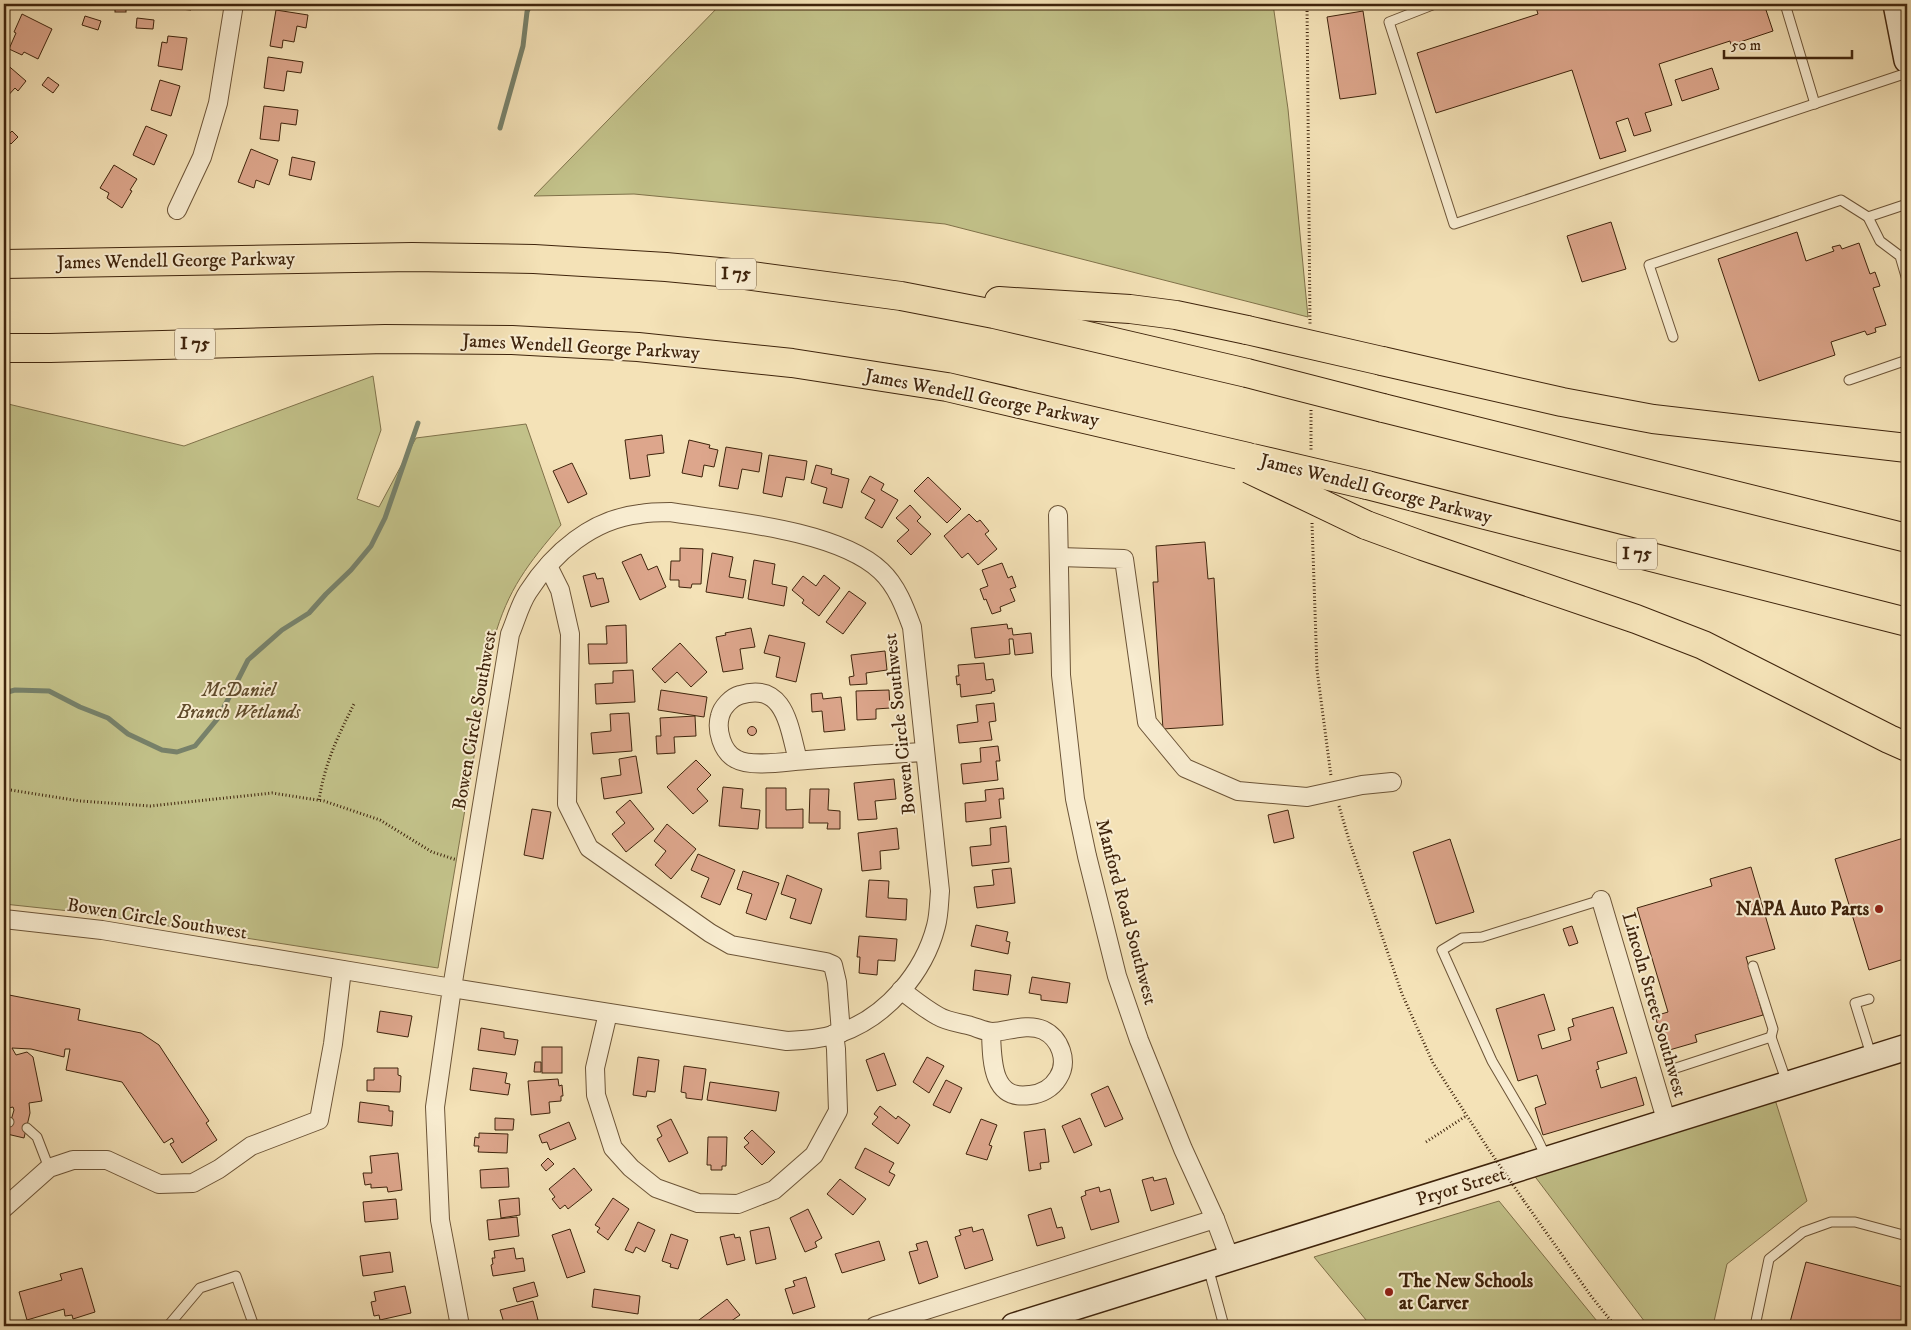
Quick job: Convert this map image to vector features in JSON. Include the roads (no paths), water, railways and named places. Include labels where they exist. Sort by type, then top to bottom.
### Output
[{"type":"highway","name":"James Wendell George Parkway","points":[[4,264],[348,257],[534,259],[730,273],[901,296],[994,314],[1247,373],[1907,538]]},
{"type":"highway","points":[[901,296],[1130,308],[1176,315],[1247,330],[1562,402],[1653,419],[1907,448]]},
{"type":"highway","name":"James Wendell George Parkway","points":[[4,348],[385,339],[512,340],[638,347],[792,363],[948,387],[1180,440],[1248,463],[1367,485],[1907,622]]},
{"type":"highway","points":[[1248,463],[1366,525],[1600,606],[1703,645],[1907,747]]},
{"type":"main road","points":[[1896,4],[1907,30]]},
{"type":"main road","points":[[1896,4],[1907,60]]},
{"type":"main road","name":"Pryor Street","points":[[1014,1326],[1907,1047]]},
{"type":"street","points":[[177,210],[202,157],[218,103],[234,4]]},
{"type":"street","name":"Bowen Circle Southwest","points":[[4,919],[102,930],[452,988],[787,1041],[812,1040],[837,1034],[868,1020],[891,1001],[913,976],[928,951],[937,924],[940,891],[912,627],[902,600],[882,571],[858,554],[825,541],[754,524],[670,512],[638,514],[607,522],[583,534],[557,555],[527,593],[510,634],[452,988],[435,1107],[440,1220],[460,1326]]},
{"type":"street","name":"Manford Road Southwest","points":[[1058,515],[1061,675],[1075,799],[1087,856],[1117,976],[1139,1040],[1183,1149],[1215,1219],[1219,1263]]},
{"type":"street","points":[[1059,557],[1124,559],[1146,722],[1186,768],[1238,791],[1307,797],[1362,785],[1392,782]]},
{"type":"street","points":[[548,566],[560,590],[570,634],[567,804],[590,848],[710,933],[731,945],[826,962],[833,965],[837,982],[838,1111],[814,1155],[774,1190],[738,1204],[698,1203],[656,1188],[631,1168],[613,1148],[596,1095],[596,1068],[608,1013]]},
{"type":"street","points":[[798,760],[786,715],[780,703],[769,695],[754,693],[739,695],[729,702],[720,714],[718,728],[724,746],[734,759],[747,763],[798,760],[925,752]]},
{"type":"street","name":"Lincoln Street Southwest","points":[[1601,900],[1666,1123]]},
{"type":"street","points":[[4,1208],[49,1168],[73,1160],[107,1160],[159,1184],[193,1183],[219,1169],[251,1146],[319,1120],[333,1044],[342,970]]},
{"type":"street","points":[[900,990],[940,1017],[991,1032],[1019,1028],[1041,1029],[1054,1036],[1061,1049],[1063,1063],[1059,1077],[1050,1087],[1039,1094],[1021,1096],[1008,1092],[1000,1085],[993,1068],[991,1032]]},
{"type":"street","points":[[875,1326],[1215,1219]]},
{"type":"lane","points":[[1435,4],[1389,22],[1454,224],[1907,73]]},
{"type":"lane","points":[[1784,4],[1815,104]]},
{"type":"lane","points":[[1673,336],[1649,265],[1840,200],[1868,217],[1880,241],[1900,256],[1907,280]]},
{"type":"lane","points":[[1868,217],[1907,204]]},
{"type":"lane","points":[[1849,380],[1907,360]]},
{"type":"lane","points":[[1547,1160],[1536,1136],[1492,1061],[1442,950],[1462,938],[1482,937],[1601,900]]},
{"type":"lane","points":[[1753,966],[1773,1029],[1771,1037],[1788,1085]]},
{"type":"lane","points":[[1869,998],[1855,1003],[1872,1058]]},
{"type":"lane","points":[[1673,1069],[1771,1037]]},
{"type":"lane","points":[[27,1128],[37,1137],[49,1168]]},
{"type":"lane","points":[[1755,1326],[1769,1259],[1803,1232],[1831,1222],[1855,1222],[1907,1236]]},
{"type":"lane","points":[[1219,1263],[1224,1326]]},
{"type":"lane","points":[[168,1326],[200,1288],[236,1276],[254,1326]]},
{"type":"waterway","points":[[500,128],[523,46],[527,12],[530,4]]},
{"type":"waterway","points":[[4,693],[15,690],[49,691],[80,707],[108,718],[128,734],[162,750],[177,752],[195,746],[219,717],[248,660],[282,630],[309,613],[351,570],[371,546],[385,518],[418,423]]},
{"type":"place","name":"NAPA Auto Parts","points":[[1879,909]]},
{"type":"place","name":"The New Schools at Carver","points":[[1389,1292]]},
{"type":"park label","name":"McDaniel Branch Wetlands","points":[[239,701]]}]
